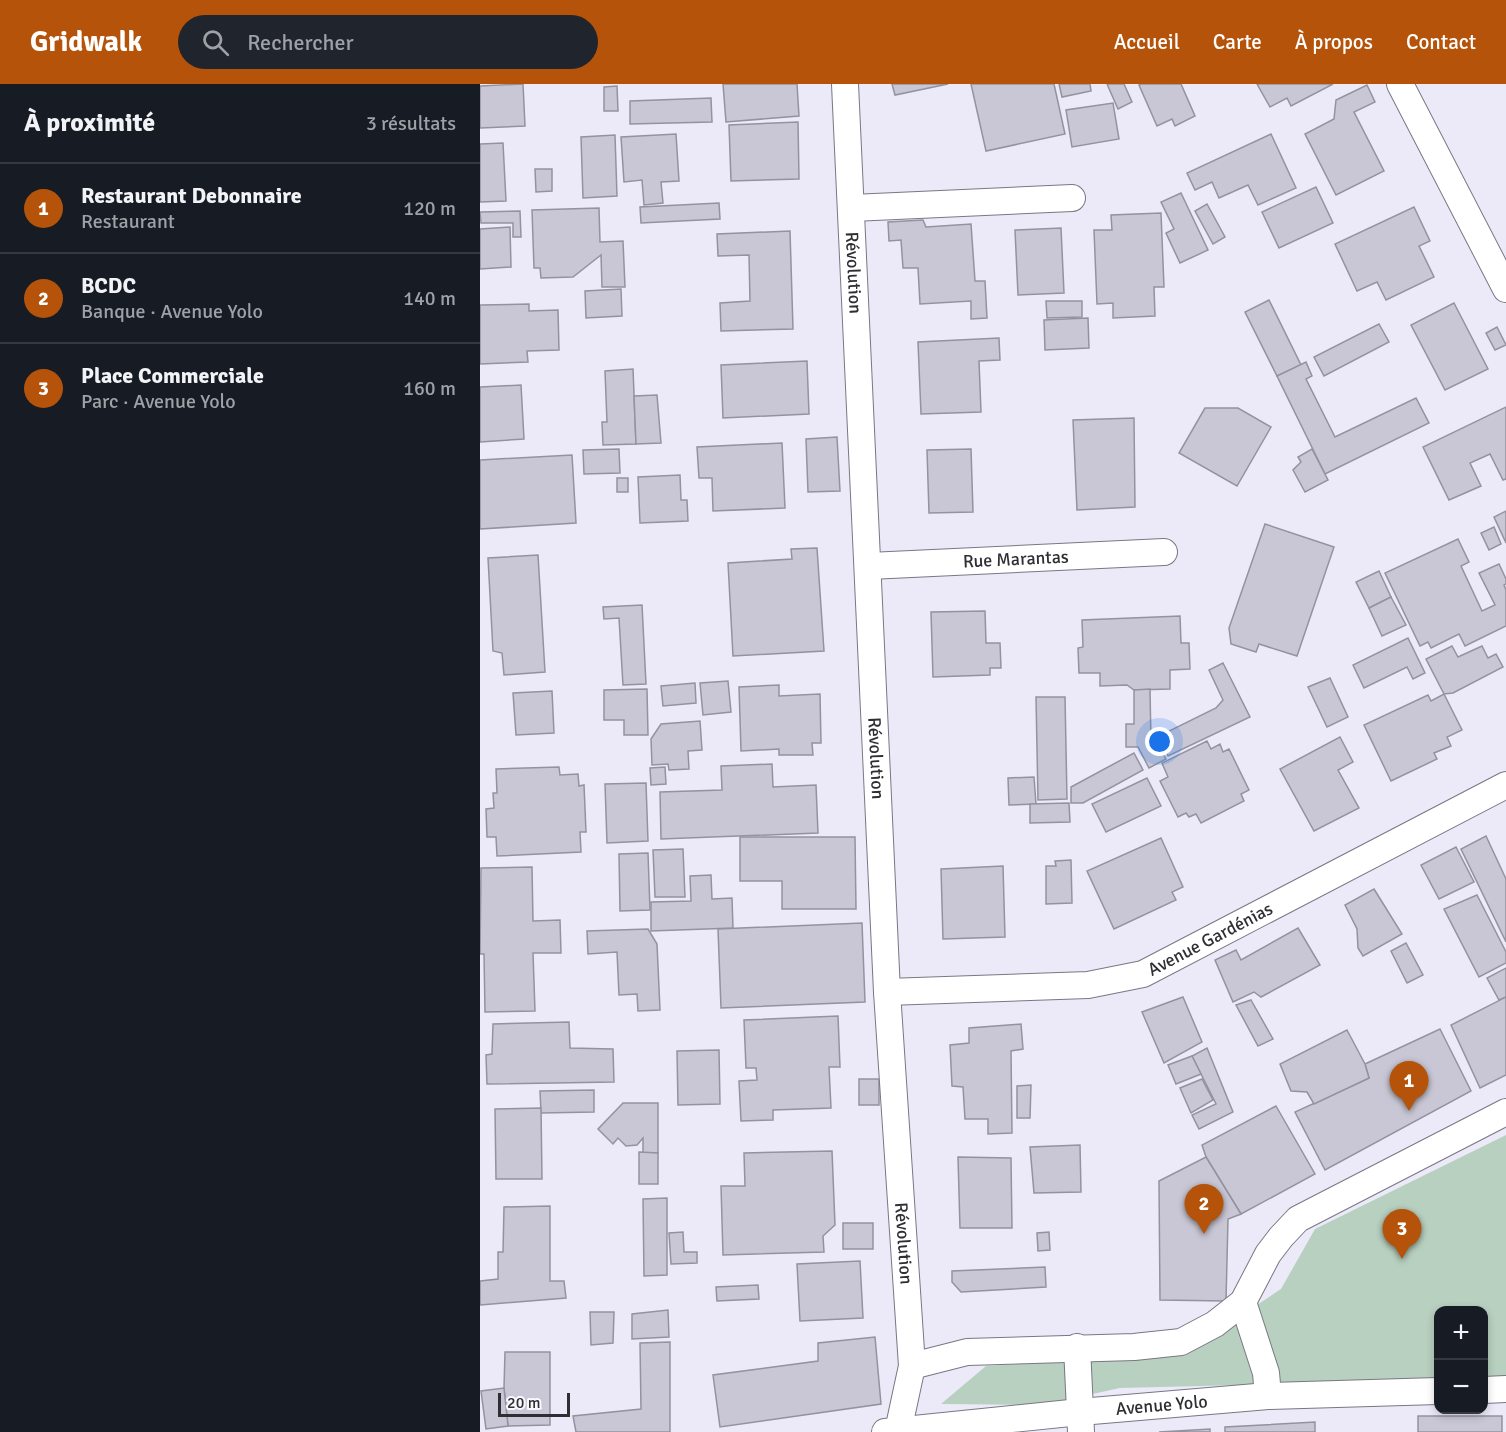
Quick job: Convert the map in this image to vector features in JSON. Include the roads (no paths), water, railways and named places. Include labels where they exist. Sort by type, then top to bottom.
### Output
[{"type":"street","name":"Révolution","points":[[845,84],[887,992],[912,1366],[891,1431]]},
{"type":"street","points":[[1400,84],[1506,289]]},
{"type":"street","points":[[852,208],[1071,198]]},
{"type":"street","name":"Rue Marantas","points":[[869,566],[1164,552]]},
{"type":"street","name":"Avenue Gardénias","points":[[887,992],[1088,986],[1143,974],[1506,785]]},
{"type":"street","points":[[912,1366],[967,1352],[1134,1347],[1181,1342],[1215,1324],[1243,1302],[1269,1254],[1281,1237],[1298,1220],[1506,1112]]},
{"type":"street","points":[[1243,1302],[1266,1373],[1268,1396]]},
{"type":"street","points":[[1077,1347],[1080,1422]]},
{"type":"street","points":[[1488,1390],[1506,1389]]},
{"type":"street","name":"Avenue Yolo","points":[[891,1431],[1080,1422],[1268,1396],[1434,1391]]},
{"type":"place","name":"Restaurant Debonnaire","points":[[1409,1111]]},
{"type":"place","name":"BCDC","points":[[1204,1234]]},
{"type":"place","name":"Place Commerciale","points":[[1402,1259]]}]
